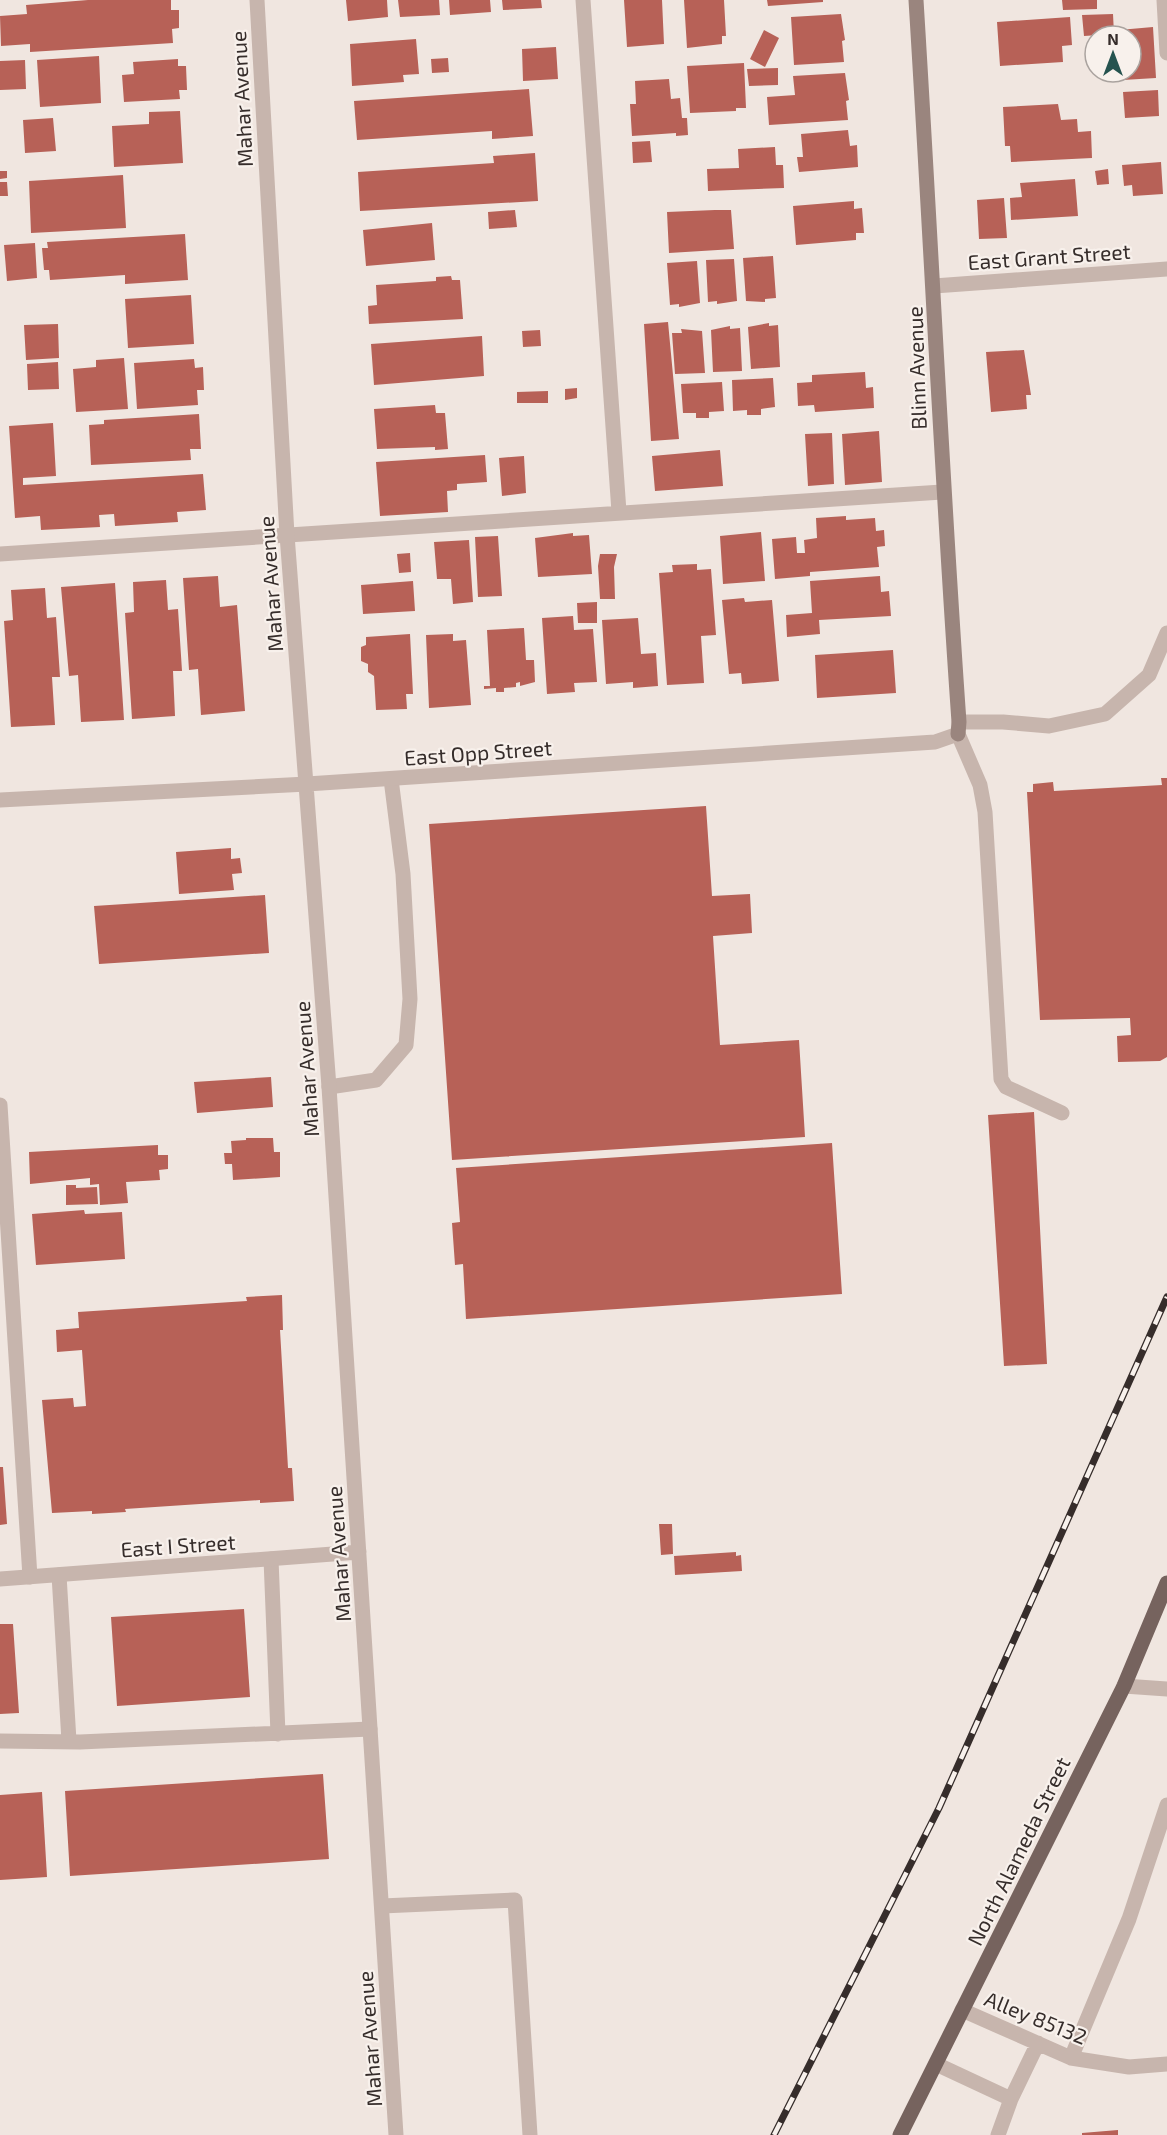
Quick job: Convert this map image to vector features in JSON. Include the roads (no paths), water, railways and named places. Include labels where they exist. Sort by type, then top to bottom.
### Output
[{"type":"main road","name":"North Alameda Street","points":[[900,2135],[1124,1686],[1167,1582]]},
{"type":"street","name":"Mahar Avenue","points":[[257,0],[287,535],[329,1086],[396,2135]]},
{"type":"street","points":[[583,0],[619,512]]},
{"type":"street","name":"Blinn Avenue","points":[[916,0],[934,286],[942,492],[959,728]]},
{"type":"street","points":[[1164,0],[1167,53]]},
{"type":"street","name":"East Grant Street","points":[[934,286],[1167,269]]},
{"type":"street","points":[[0,554],[942,492]]},
{"type":"street","name":"East Opp Street","points":[[0,800],[391,779],[935,742],[959,728],[1049,726],[1105,714],[1149,675],[1167,633]]},
{"type":"street","points":[[959,728],[980,785],[985,812],[1001,1079],[1006,1087],[1062,1113]]},
{"type":"street","points":[[329,1086],[376,1080],[406,1045],[410,999],[407,942],[403,874],[391,779]]},
{"type":"street","points":[[0,1105],[30,1577]]},
{"type":"street","name":"East I Street","points":[[0,1579],[359,1552]]},
{"type":"street","points":[[271,1559],[278,1734]]},
{"type":"street","points":[[59,1575],[69,1741]]},
{"type":"street","points":[[1124,1686],[1167,1689]]},
{"type":"street","points":[[0,1741],[69,1741],[370,1729]]},
{"type":"street","points":[[1071,2058],[1129,1919],[1167,1805]]},
{"type":"street","points":[[382,1906],[515,1900],[530,2135]]},
{"type":"street","name":"Alley 85132","points":[[962,2010],[1071,2058],[1129,2067],[1167,2064]]},
{"type":"street","points":[[998,2135],[1011,2099],[1038,2043]]},
{"type":"street","points":[[936,2064],[1011,2099]]},
{"type":"railway","points":[[774,2135],[939,1808],[1167,1297]]}]
